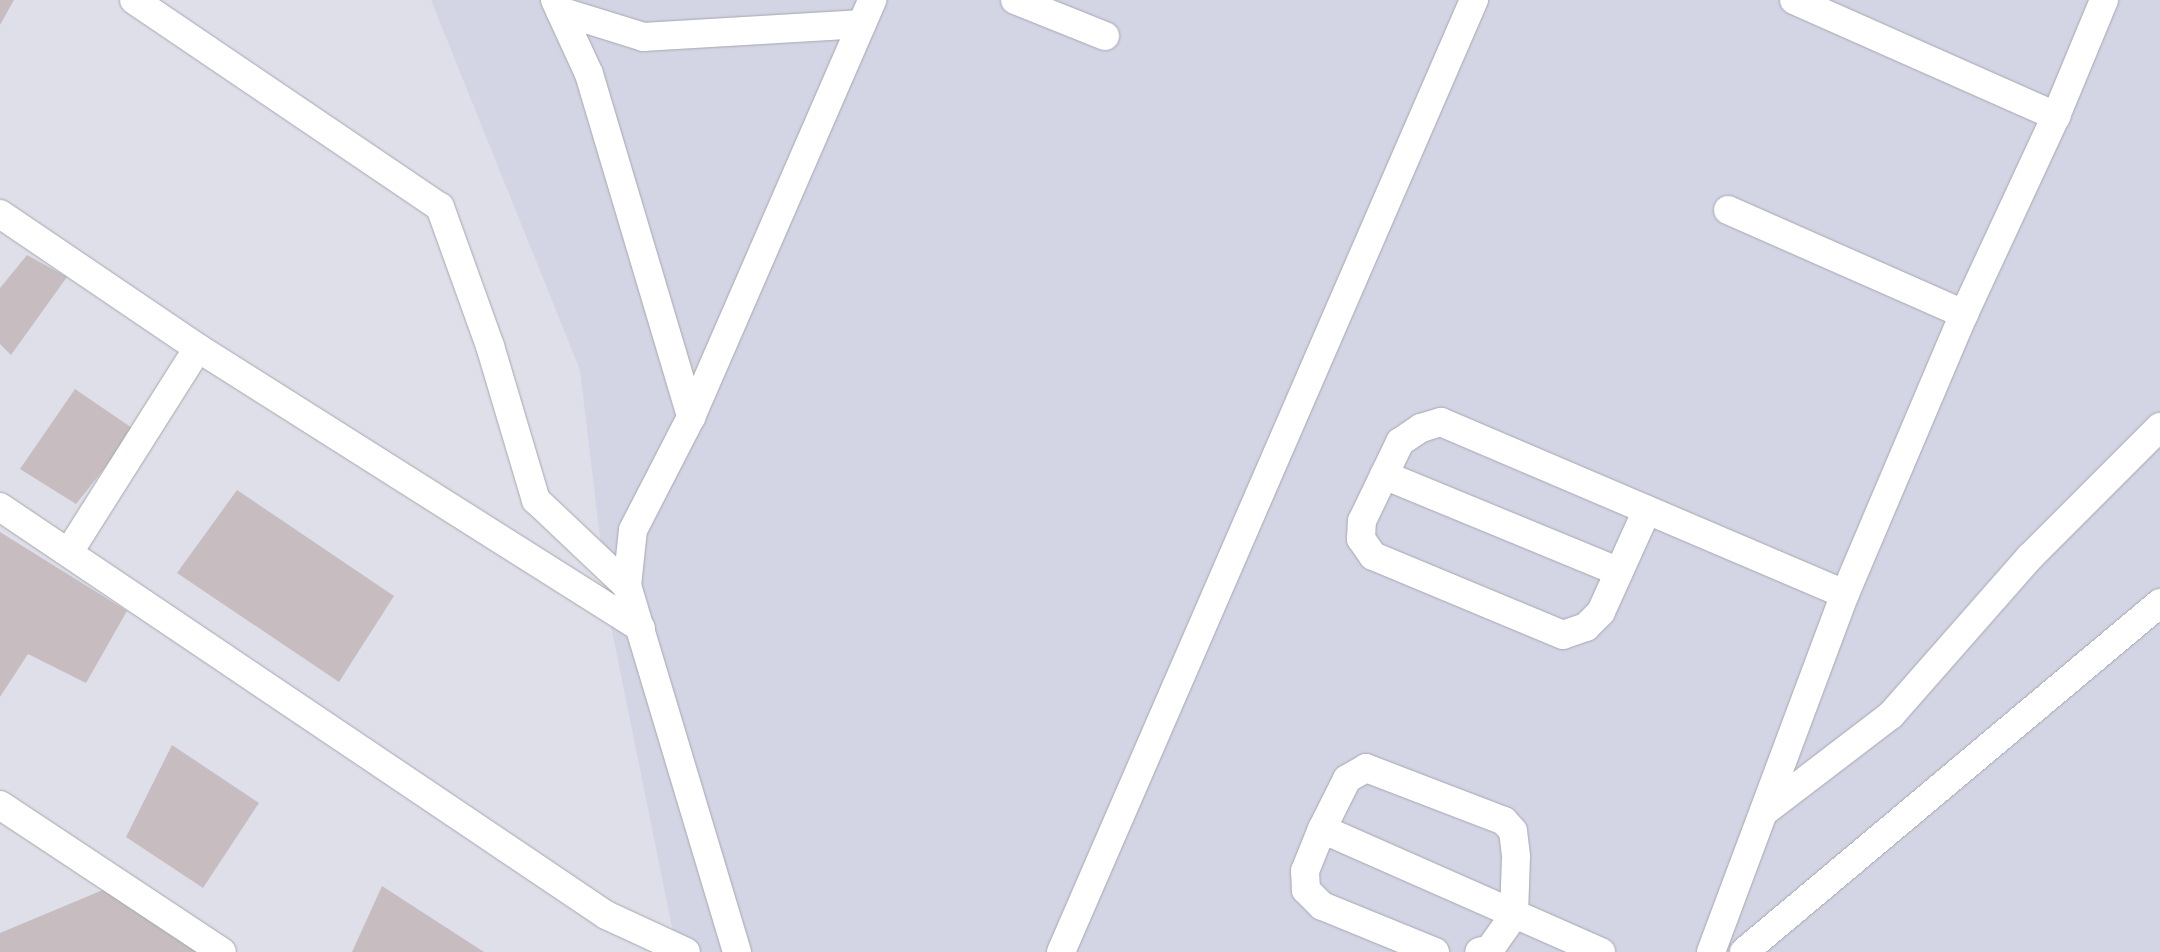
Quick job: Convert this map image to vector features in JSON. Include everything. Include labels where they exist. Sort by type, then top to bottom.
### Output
[{"type":"street","points":[[134,0],[440,206],[490,346],[536,500],[627,586]]},
{"type":"street","points":[[1015,0],[1104,36]]},
{"type":"street","points":[[1061,952],[1474,0]]},
{"type":"street","points":[[1794,0],[2056,116]]},
{"type":"street","points":[[1711,952],[1845,594],[1964,314],[2056,116],[2104,0]]},
{"type":"street","points":[[558,6],[589,74],[691,417]]},
{"type":"street","points":[[558,6],[644,37],[867,12],[691,417],[633,530],[627,586],[737,952]]},
{"type":"street","points":[[1728,210],[1964,314]]},
{"type":"street","points":[[0,214],[198,348],[641,628]]},
{"type":"street","points":[[69,552],[198,348]]},
{"type":"street","points":[[1647,510],[1601,612],[1586,627],[1563,635],[1373,556],[1361,540],[1362,521],[1400,442],[1421,428],[1441,422],[1845,594]]},
{"type":"street","points":[[1764,812],[1891,716],[2030,557],[2160,427]]},
{"type":"street","points":[[1384,475],[1619,572]]},
{"type":"street","points":[[0,507],[606,915],[686,952]]},
{"type":"street","points":[[1744,952],[2160,603]]},
{"type":"street","points":[[1435,952],[1322,906],[1306,890],[1305,871],[1322,829],[1348,779],[1366,768],[1504,821],[1513,831],[1516,857],[1514,915],[1490,949],[1479,952]]},
{"type":"street","points":[[0,805],[222,952]]},
{"type":"street","points":[[1322,829],[1514,915],[1602,952]]},
{"type":"shaded area","points":[[431,0],[2160,0],[2160,952],[677,952],[610,621],[580,370]]},
{"type":"building","points":[[0,0],[14,0],[0,25]]},
{"type":"building","points":[[27,255],[67,277],[11,355],[0,344],[0,288]]},
{"type":"building","points":[[75,389],[135,430],[76,504],[20,469]]},
{"type":"building","points":[[237,490],[394,596],[339,682],[177,573]]},
{"type":"building","points":[[0,532],[127,611],[86,683],[28,654],[0,697]]},
{"type":"building","points":[[172,745],[259,803],[203,888],[126,837]]},
{"type":"building","points":[[382,886],[484,952],[352,952]]},
{"type":"building","points":[[110,887],[202,952],[0,952],[0,933]]}]
